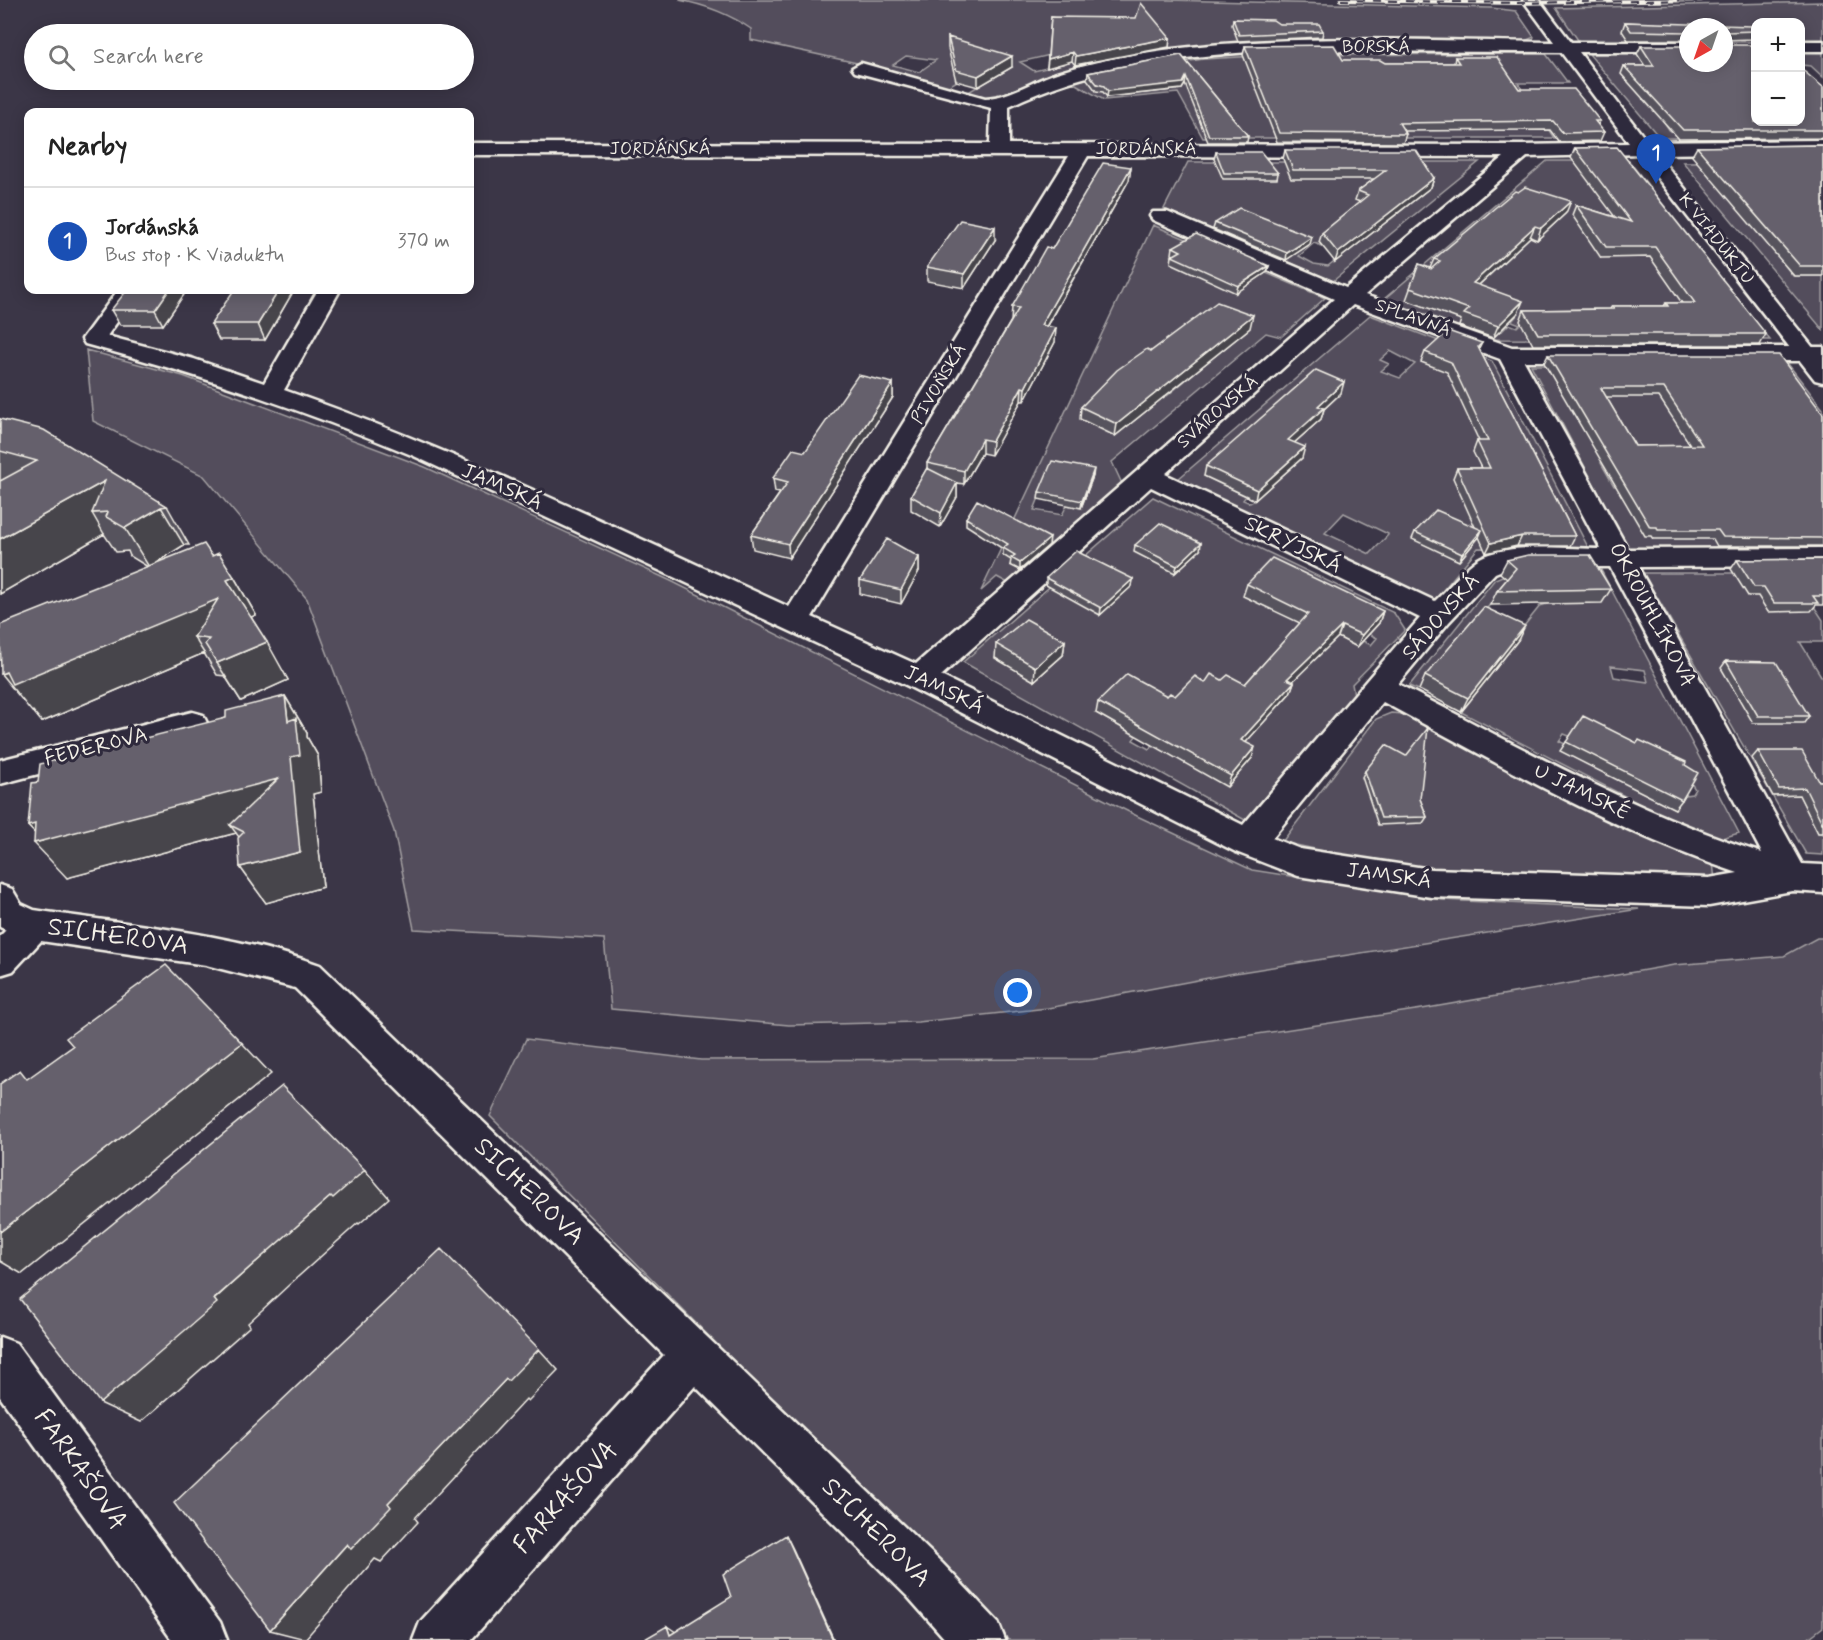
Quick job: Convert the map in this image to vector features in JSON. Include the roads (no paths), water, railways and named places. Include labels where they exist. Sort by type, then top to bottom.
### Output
[{"type":"street","name":"K VIADUKTU","points":[[1531,0],[1643,148],[1815,354],[1823,375]]},
{"type":"street","name":"BORSKÁ","points":[[1000,103],[1028,88],[1085,70],[1198,51],[1263,46],[1679,47]]},
{"type":"street","points":[[1805,46],[1823,46]]},
{"type":"street","points":[[861,68],[984,103],[1000,103],[999,149]]},
{"type":"street","name":"JORDÁNSKÁ","points":[[474,149],[1522,151],[1823,146]]},
{"type":"street","name":"PIVOŇSKÁ","points":[[796,620],[1083,149]]},
{"type":"street","name":"SVÁROVSKÁ","points":[[919,678],[1349,297],[1522,151]]},
{"type":"street","name":"SPLAVNÁ","points":[[1160,216],[1349,297],[1509,354],[1815,354]]},
{"type":"street","name":"JAMSKÁ","points":[[126,294],[93,339],[186,364],[372,429],[796,620],[919,678],[1248,843],[1298,862],[1431,883],[1709,892],[1808,878]]},
{"type":"street","points":[[270,393],[327,294]]},
{"type":"street","name":"OKROUHLÍKOVA","points":[[1509,354],[1621,558],[1808,878]]},
{"type":"street","name":"SKRYJSKÁ","points":[[1147,475],[1439,615]]},
{"type":"street","name":"SÁDOVSKÁ","points":[[1248,843],[1381,688],[1439,615],[1485,567],[1500,560],[1823,557]]},
{"type":"street","name":"U JAMSKÉ","points":[[1381,688],[1612,808],[1705,848],[1808,878]]},
{"type":"street","name":"FEDEROVA","points":[[0,772],[192,723]]},
{"type":"street","name":"SICHEROVA","points":[[0,899],[3,911],[14,919],[34,925],[222,952],[266,962],[306,975],[926,1580],[980,1640]]},
{"type":"street","points":[[0,960],[34,925]]},
{"type":"street","name":"FARKAŠOVA","points":[[438,1640],[693,1355]]},
{"type":"street","name":"FARKAŠOVA","points":[[0,1359],[202,1640]]},
{"type":"railway","points":[[1341,0],[1517,3],[1701,0]]},
{"type":"place","name":"Jordánská","points":[[1656,184]]}]
